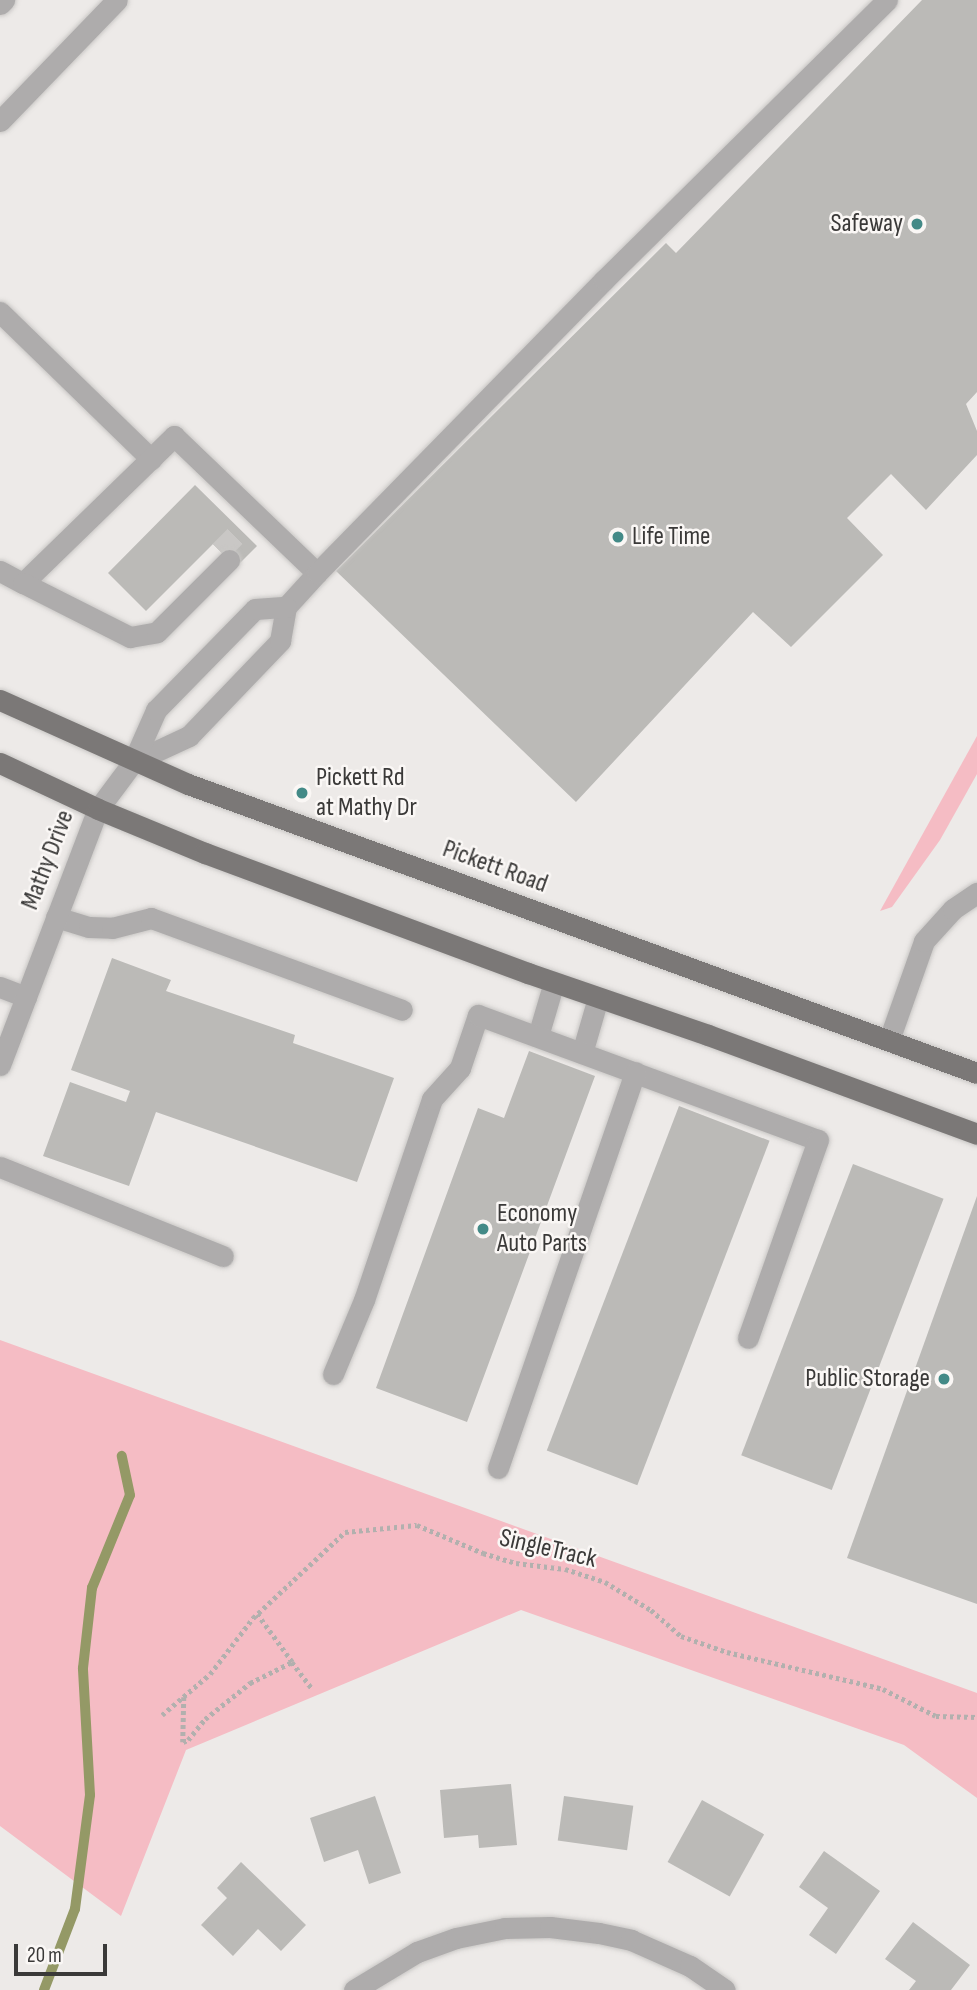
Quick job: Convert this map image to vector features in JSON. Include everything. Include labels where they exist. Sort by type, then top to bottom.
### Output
[{"type":"main road","name":"Pickett Road","points":[[0,700],[133,762],[977,1073]]},
{"type":"main road","points":[[0,763],[98,809],[205,853],[977,1134]]},
{"type":"street","points":[[0,4],[4,0]]},
{"type":"street","points":[[0,121],[117,0]]},
{"type":"street","points":[[133,762],[189,736],[280,641],[286,607],[317,573],[604,280],[887,0]]},
{"type":"street","points":[[0,312],[151,459]]},
{"type":"street","points":[[23,583],[174,436],[253,527],[317,573]]},
{"type":"street","points":[[0,571],[130,637],[157,632],[225,556]]},
{"type":"street","name":"Mathy Drive","points":[[0,1065],[98,809],[133,762],[156,710],[255,609],[286,607]]},
{"type":"street","points":[[889,1040],[924,941],[953,909],[977,893]]},
{"type":"street","points":[[56,917],[89,927],[112,928],[151,918],[402,1010]]},
{"type":"street","points":[[538,1036],[554,982]]},
{"type":"street","points":[[0,987],[26,997]]},
{"type":"street","points":[[582,1053],[598,998]]},
{"type":"street","points":[[333,1374],[364,1300],[432,1099],[460,1068],[478,1015],[818,1140],[748,1338]]},
{"type":"street","points":[[498,1468],[635,1072]]},
{"type":"street","points":[[0,1167],[223,1256]]},
{"type":"street","points":[[354,1990],[418,1952],[456,1938],[505,1928],[550,1927],[631,1940],[691,1966],[725,1990]]},
{"type":"path","name":"SingleTrack","points":[[162,1715],[210,1674],[257,1614],[345,1532],[417,1525],[483,1553],[516,1563],[565,1569],[604,1582],[651,1610],[681,1636],[727,1651],[883,1689],[936,1716],[977,1717]]},
{"type":"path","points":[[257,1614],[312,1689]]},
{"type":"path","points":[[184,1696],[183,1742],[188,1741],[205,1719],[250,1683],[292,1662]]},
{"type":"shaded area","points":[[977,736],[977,774],[940,840],[892,907],[880,911]]},
{"type":"shaded area","points":[[0,1340],[977,1693],[977,1798],[904,1745],[521,1610],[186,1750],[121,1916],[0,1826]]},
{"type":"building","name":"Life Time","points":[[922,0],[977,0],[977,392],[966,404],[977,431],[977,455],[926,510],[891,474],[847,518],[883,555],[791,647],[753,612],[576,802],[336,571],[666,243],[676,253]]},
{"type":"building","points":[[195,485],[257,546],[236,567],[213,544],[146,611],[108,573]]},
{"type":"building","points":[[112,958],[171,980],[166,991],[295,1035],[293,1043],[394,1078],[357,1182],[156,1112],[129,1186],[43,1156],[70,1082],[126,1102],[130,1091],[71,1070]]},
{"type":"building","points":[[529,1051],[595,1076],[467,1422],[376,1388],[478,1108],[504,1118]]},
{"type":"building","points":[[679,1106],[770,1141],[637,1485],[547,1450]]},
{"type":"building","points":[[853,1164],[944,1199],[832,1490],[741,1455]]},
{"type":"building","name":"Public Storage","points":[[977,1196],[977,1604],[847,1558]]},
{"type":"building","points":[[511,1784],[517,1845],[479,1848],[478,1835],[444,1838],[440,1790]]},
{"type":"building","points":[[375,1796],[401,1873],[369,1884],[358,1850],[324,1862],[310,1818]]},
{"type":"building","points":[[564,1796],[633,1806],[627,1850],[558,1841]]},
{"type":"building","points":[[702,1800],[764,1834],[730,1897],[668,1862]]},
{"type":"building","points":[[824,1851],[880,1891],[836,1954],[809,1935],[828,1908],[799,1887]]},
{"type":"building","points":[[241,1862],[306,1925],[281,1951],[258,1929],[233,1956],[201,1925],[227,1898],[217,1888]]},
{"type":"building","points":[[913,1922],[970,1965],[951,1990],[909,1990],[916,1981],[885,1959]]},
{"type":"waterway","points":[[44,1990],[75,1909],[90,1795],[83,1668],[92,1588],[130,1495],[122,1456]]},
{"type":"tunnel","points":[[220,551],[241,530]]},
{"type":"place","name":"Safeway","points":[[917,224]]},
{"type":"place","name":"Life Time","points":[[618,537]]},
{"type":"place","name":"Pickett Rd at Mathy Dr","points":[[302,793]]},
{"type":"place","name":"Economy Auto Parts","points":[[483,1229]]},
{"type":"place","name":"Public Storage","points":[[944,1379]]}]
